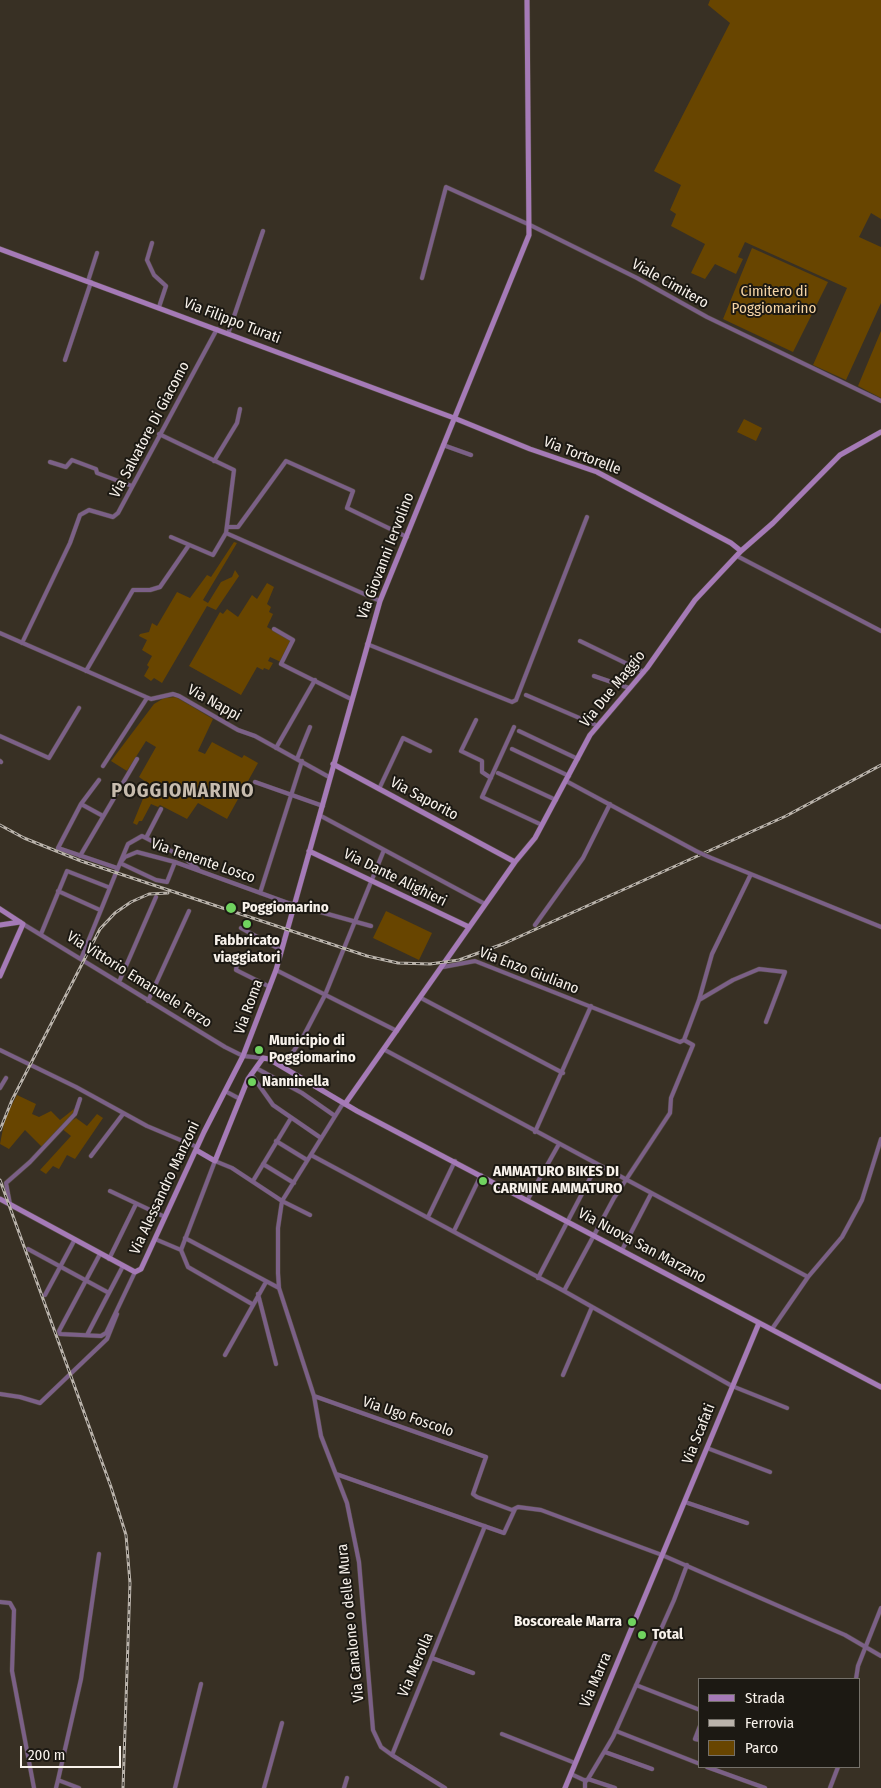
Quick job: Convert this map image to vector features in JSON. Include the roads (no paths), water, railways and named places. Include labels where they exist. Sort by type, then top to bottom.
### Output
[{"type":"main road","name":"Via Giovanni Iervolino","points":[[333,764],[380,601],[529,235],[527,0]]},
{"type":"main road","name":"Via Filippo Turati","points":[[0,249],[454,418]]},
{"type":"main road","name":"Via Tortorelle","points":[[454,418],[530,449],[615,480],[724,539],[741,551]]},
{"type":"main road","name":"Via Due Maggio","points":[[345,1104],[385,1050],[542,825],[598,726],[644,672],[695,600],[741,551],[773,523],[840,455],[881,432]]},
{"type":"main road","points":[[330,777],[333,764]]},
{"type":"main road","name":"Via Saporito","points":[[333,764],[515,862]]},
{"type":"main road","name":"Via Roma","points":[[243,1056],[276,970],[309,851],[321,816],[330,777]]},
{"type":"main road","name":"Via Dante Alighieri","points":[[309,851],[469,928]]},
{"type":"main road","points":[[0,909],[20,923]]},
{"type":"main road","points":[[0,925],[20,923]]},
{"type":"main road","points":[[0,976],[20,923]]},
{"type":"main road","name":"Via Alessandro Manzoni","points":[[0,1199],[74,1241],[135,1272],[141,1269],[196,1149],[243,1056]]},
{"type":"main road","points":[[196,1149],[216,1160],[251,1074],[263,1058]]},
{"type":"main road","name":"Via Nuova San Marzano","points":[[263,1058],[345,1104],[481,1174],[881,1387]]},
{"type":"main road","name":"Via Scafati","points":[[662,1555],[759,1323]]},
{"type":"main road","name":"Via Marra","points":[[565,1788],[662,1555]]},
{"type":"street","name":"Viale Cimitero","points":[[422,278],[446,187],[530,225],[637,278],[707,317],[881,401]]},
{"type":"street","points":[[228,334],[264,231]]},
{"type":"street","points":[[152,243],[148,260],[154,275],[166,286],[158,307]]},
{"type":"street","points":[[65,360],[90,282],[97,253]]},
{"type":"street","name":"Via Salvatore Di Giacomo","points":[[22,643],[70,543],[80,515],[89,510],[114,516],[217,329]]},
{"type":"street","points":[[214,461],[237,423],[240,409]]},
{"type":"street","points":[[159,434],[235,472],[228,527],[213,556],[171,537]]},
{"type":"street","points":[[443,445],[471,455]]},
{"type":"street","points":[[50,462],[66,467],[72,460],[96,469],[97,473],[132,486]]},
{"type":"street","points":[[228,527],[238,527],[286,461],[353,492],[347,508],[407,537]]},
{"type":"street","points":[[367,644],[512,702],[516,700],[588,517]]},
{"type":"street","points":[[226,533],[380,601]]},
{"type":"street","points":[[86,671],[133,590],[150,590],[160,587],[189,545]]},
{"type":"street","points":[[736,556],[881,631]]},
{"type":"street","points":[[274,629],[294,640],[282,664],[352,698]]},
{"type":"street","points":[[0,632],[147,698],[102,766]]},
{"type":"street","points":[[580,641],[644,672]]},
{"type":"street","points":[[594,676],[629,688]]},
{"type":"street","points":[[276,748],[314,680]]},
{"type":"street","name":"Via Nappi","points":[[147,698],[173,694],[179,696],[238,730],[302,761],[330,777]]},
{"type":"street","points":[[526,695],[598,726]]},
{"type":"street","points":[[0,736],[50,758],[79,708]]},
{"type":"street","points":[[476,720],[461,750],[482,761],[484,774],[491,778]]},
{"type":"street","points":[[297,759],[310,727]]},
{"type":"street","points":[[514,727],[482,797],[542,825]]},
{"type":"street","points":[[519,731],[578,759]]},
{"type":"street","points":[[379,789],[404,738],[430,751]]},
{"type":"street","points":[[512,749],[696,851],[881,926]]},
{"type":"street","points":[[80,856],[137,759]]},
{"type":"street","points":[[260,892],[302,761]]},
{"type":"street","points":[[498,773],[556,800]]},
{"type":"street","points":[[99,780],[81,804],[58,848],[117,868]]},
{"type":"street","points":[[255,782],[323,806]]},
{"type":"street","points":[[81,804],[103,816]]},
{"type":"street","points":[[535,925],[583,858],[610,804]]},
{"type":"street","points":[[146,838],[161,809]]},
{"type":"street","points":[[321,816],[486,904]]},
{"type":"street","points":[[81,959],[108,887],[132,840],[139,836],[146,838],[183,856],[201,872]]},
{"type":"street","points":[[283,1068],[303,1037],[325,995],[384,850]]},
{"type":"street","name":"Via Tenente Losco","points":[[120,863],[130,854],[143,852],[294,905],[371,926]]},
{"type":"street","points":[[120,863],[150,878],[167,882],[175,862]]},
{"type":"street","points":[[41,934],[66,871],[108,887]]},
{"type":"street","points":[[684,1040],[699,1000],[712,954],[750,874]]},
{"type":"street","points":[[58,892],[100,910]]},
{"type":"street","points":[[119,982],[156,898]]},
{"type":"street","points":[[148,1001],[189,911]]},
{"type":"street","name":"Via Vittorio Emanuele Terzo","points":[[20,923],[243,1056]]},
{"type":"street","points":[[241,928],[281,950]]},
{"type":"street","points":[[238,957],[236,970],[270,987]]},
{"type":"street","name":"Via Enzo Giuliano","points":[[443,966],[475,961],[591,1006],[563,1073],[535,1132]]},
{"type":"street","points":[[699,1000],[733,980],[759,969],[784,972],[766,1022]]},
{"type":"street","points":[[276,970],[397,1031]]},
{"type":"street","points":[[421,998],[563,1073]]},
{"type":"street","points":[[564,1291],[625,1180],[670,1113],[671,1098],[692,1045],[684,1040],[680,1042],[591,1006]]},
{"type":"street","points":[[0,1050],[76,1087],[123,1114],[196,1149]]},
{"type":"street","points":[[385,1050],[808,1277]]},
{"type":"street","points":[[243,1056],[263,1058]]},
{"type":"street","points":[[256,1068],[302,1093],[335,1116]]},
{"type":"street","points":[[251,1074],[273,1105],[321,1138]]},
{"type":"street","points":[[0,1088],[6,1078]]},
{"type":"street","points":[[225,1091],[240,1099]]},
{"type":"street","points":[[10,1205],[5,1187],[6,1183],[30,1162],[75,1114],[80,1099]]},
{"type":"street","points":[[314,1396],[279,1288],[278,1228],[282,1201],[335,1116],[345,1104]]},
{"type":"street","points":[[91,1156],[123,1114]]},
{"type":"street","points":[[253,1181],[291,1118]]},
{"type":"street","points":[[772,1329],[808,1277],[840,1241],[862,1200],[881,1139]]},
{"type":"street","points":[[276,1141],[307,1160]]},
{"type":"street","points":[[528,1199],[559,1144]]},
{"type":"street","points":[[311,1155],[564,1291],[732,1386],[787,1408]]},
{"type":"street","points":[[252,1304],[188,1267],[181,1250],[216,1160],[253,1181],[282,1201],[310,1215]]},
{"type":"street","points":[[428,1217],[455,1162]]},
{"type":"street","points":[[263,1164],[294,1183]]},
{"type":"street","points":[[538,1278],[597,1165]]},
{"type":"street","points":[[454,1231],[481,1174]]},
{"type":"street","points":[[110,1191],[165,1217]]},
{"type":"street","points":[[622,1250],[651,1194]]},
{"type":"street","points":[[109,1258],[136,1204]]},
{"type":"street","points":[[185,1238],[279,1288]]},
{"type":"street","points":[[155,1239],[181,1250]]},
{"type":"street","points":[[44,1295],[74,1241]]},
{"type":"street","points":[[28,1249],[109,1293]]},
{"type":"street","points":[[100,1254],[59,1331],[60,1334],[100,1336],[106,1333],[135,1272]]},
{"type":"street","points":[[87,1335],[123,1266]]},
{"type":"street","points":[[225,1355],[266,1282]]},
{"type":"street","points":[[258,1294],[276,1364]]},
{"type":"street","points":[[563,1375],[592,1307]]},
{"type":"street","points":[[0,1394],[20,1397],[39,1404],[42,1402],[107,1339],[115,1323],[116,1311]]},
{"type":"street","name":"Via Canalone o delle Mura","points":[[314,1396],[321,1436],[347,1503],[359,1562],[373,1730],[381,1746],[392,1754]]},
{"type":"street","name":"Via Ugo Foscolo","points":[[314,1396],[486,1457],[473,1494],[512,1510],[518,1507],[541,1510],[662,1555],[806,1617],[881,1656]]},
{"type":"street","points":[[707,1448],[770,1472]]},
{"type":"street","points":[[336,1474],[504,1533],[515,1509]]},
{"type":"street","points":[[685,1502],[747,1523]]},
{"type":"street","name":"Via Merolla","points":[[392,1754],[485,1526]]},
{"type":"street","points":[[56,1788],[81,1679],[100,1554]]},
{"type":"street","points":[[585,1788],[586,1780],[605,1752],[616,1731],[687,1565]]},
{"type":"street","points":[[0,1602],[10,1603],[14,1610],[12,1671],[34,1788]]},
{"type":"street","points":[[856,1678],[865,1646],[881,1608]]},
{"type":"street","points":[[432,1658],[473,1673]]},
{"type":"street","points":[[175,1788],[201,1684]]},
{"type":"street","points":[[636,1685],[698,1709]]},
{"type":"street","points":[[264,1788],[282,1723]]},
{"type":"street","points":[[616,1731],[698,1763]]},
{"type":"street","points":[[502,1734],[575,1763]]},
{"type":"street","points":[[605,1752],[652,1770]]},
{"type":"street","points":[[392,1754],[445,1788]]},
{"type":"street","points":[[709,1768],[765,1788]]},
{"type":"street","points":[[830,1788],[838,1768]]},
{"type":"street","points":[[571,1774],[615,1788]]},
{"type":"street","points":[[344,1788],[346,1778]]},
{"type":"street","points":[[58,1780],[79,1788]]},
{"type":"railway","points":[[0,825],[24,838],[81,861],[367,956],[398,963],[430,964],[459,960],[503,944],[786,816],[881,765]]},
{"type":"railway","points":[[0,1130],[12,1100],[100,929],[115,913],[131,902],[149,894],[168,893]]},
{"type":"railway","points":[[0,1180],[111,1487],[126,1535],[130,1583],[123,1788]]},
{"type":"place","name":"Poggiomarino","points":[[231,908]]},
{"type":"place","name":"Fabbricato viaggiatori","points":[[247,924]]},
{"type":"place","name":"Municipio di Poggiomarino","points":[[259,1050]]},
{"type":"place","name":"Nanninella","points":[[252,1082]]},
{"type":"place","name":"AMMATURO BIKES DI CARMINE AMMATURO","points":[[483,1181]]},
{"type":"place","name":"Boscoreale Marra","points":[[632,1622]]},
{"type":"place","name":"Total","points":[[642,1635]]},
{"type":"district","name":"POGGIOMARINO","points":[[183,791]]},
{"type":"park label","name":"Cimitero di Poggiomarino","points":[[774,300]]}]
